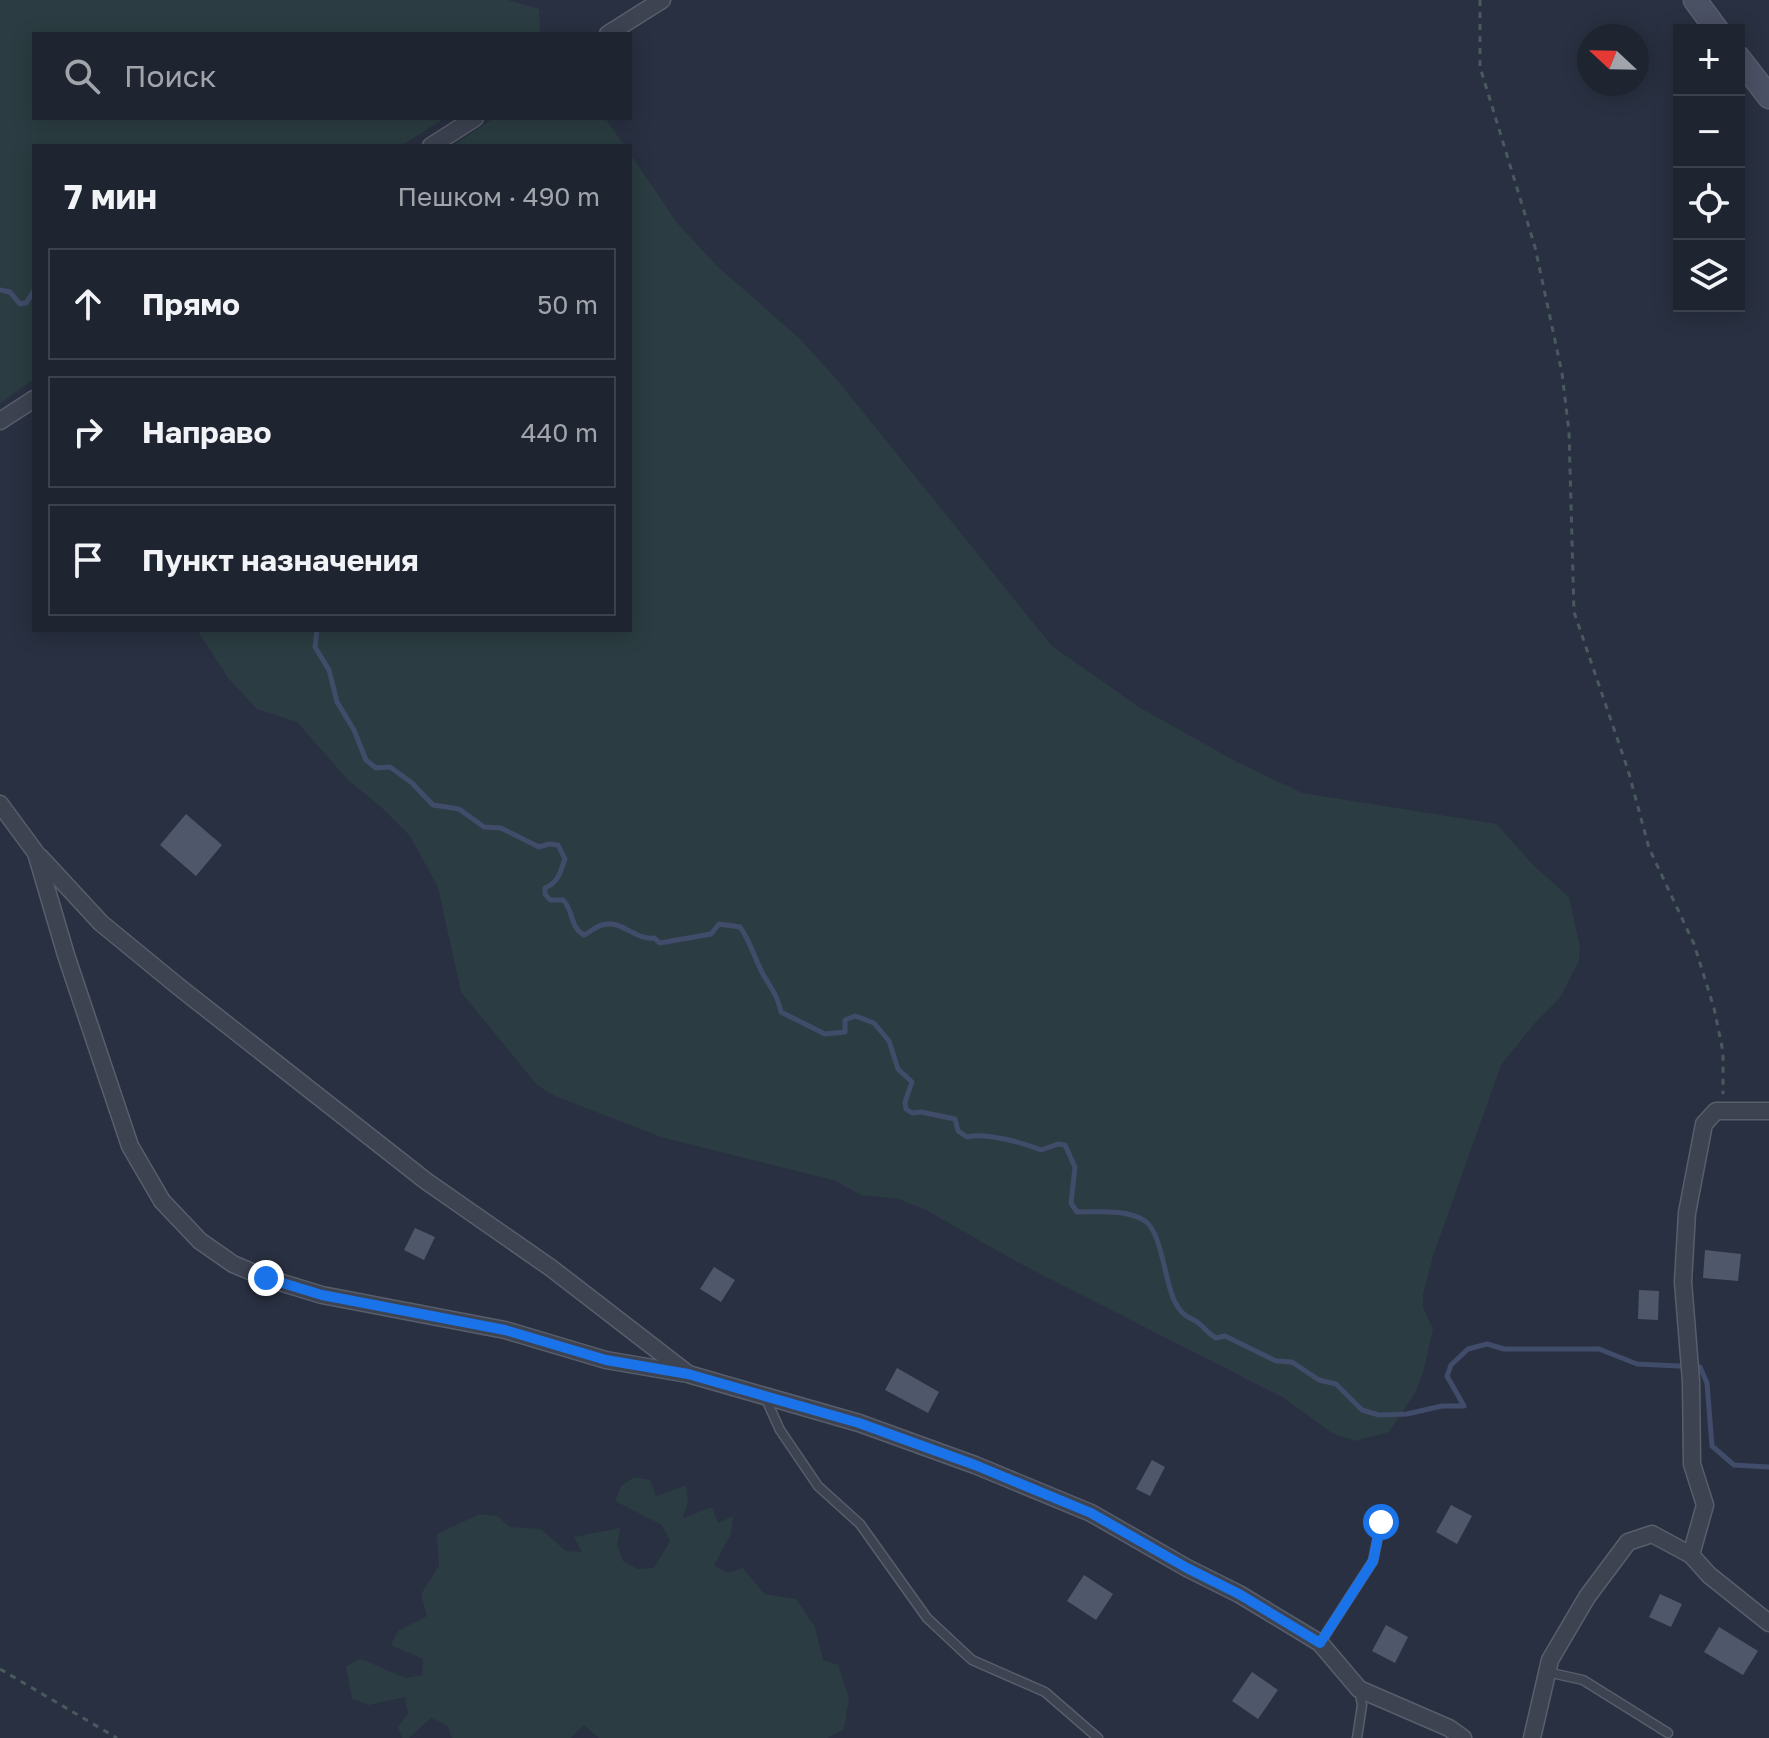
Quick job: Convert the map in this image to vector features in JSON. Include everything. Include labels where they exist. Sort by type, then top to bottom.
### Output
[{"type":"street","points":[[611,32],[662,0]]},
{"type":"street","points":[[1695,0],[1713,24]]},
{"type":"street","points":[[1745,66],[1769,97]]},
{"type":"street","points":[[434,144],[472,120]]},
{"type":"street","points":[[0,421],[32,400]]},
{"type":"street","points":[[0,804],[36,853],[101,923],[426,1181],[551,1268],[688,1374]]},
{"type":"street","points":[[36,853],[66,955],[130,1146],[162,1201],[200,1241],[233,1264],[322,1295],[505,1330],[606,1360],[688,1374],[859,1423],[975,1465],[1091,1513],[1239,1594],[1320,1643],[1359,1689],[1449,1728],[1463,1738]]},
{"type":"street","points":[[1691,1555],[1705,1505],[1692,1464],[1691,1381],[1683,1282],[1687,1213],[1704,1124],[1716,1111],[1769,1111]]},
{"type":"street","points":[[1532,1738],[1550,1660],[1587,1597],[1628,1542],[1652,1534],[1691,1555],[1709,1575],[1769,1623]]},
{"type":"lane","points":[[764,1396],[780,1430],[818,1486],[860,1524],[927,1618],[972,1660],[1045,1692],[1098,1738]]},
{"type":"lane","points":[[1320,1643],[1373,1561],[1381,1522]]},
{"type":"lane","points":[[1547,1672],[1583,1680],[1668,1733]]},
{"type":"lane","points":[[1357,1738],[1362,1705],[1359,1689]]},
{"type":"path","points":[[1480,0],[1480,67],[1535,247],[1562,373],[1569,432],[1574,612],[1612,720],[1649,848],[1694,944],[1714,1008],[1723,1052],[1723,1110]]},
{"type":"path","points":[[0,1669],[117,1738]]},
{"type":"shaded area","points":[[0,0],[508,0],[539,9],[540,32],[32,32],[32,120],[442,120],[404,144],[32,144],[32,380],[0,403]]},
{"type":"shaded area","points":[[491,120],[606,120],[624,144],[455,144]]},
{"type":"shaded area","points":[[632,157],[678,224],[716,265],[801,340],[838,381],[1052,646],[1139,707],[1235,761],[1302,793],[1497,824],[1532,864],[1569,897],[1580,947],[1579,961],[1560,998],[1501,1065],[1433,1256],[1423,1295],[1423,1308],[1433,1329],[1416,1391],[1389,1432],[1355,1441],[1332,1433],[1284,1398],[1019,1263],[926,1210],[899,1199],[861,1195],[833,1180],[661,1137],[555,1096],[537,1085],[461,992],[438,887],[410,836],[348,780],[297,722],[257,709],[229,679],[198,632],[632,632]]},
{"type":"shaded area","points":[[634,1477],[650,1480],[656,1496],[686,1485],[688,1502],[683,1518],[712,1507],[718,1523],[733,1516],[731,1534],[714,1565],[727,1573],[743,1568],[764,1594],[796,1599],[815,1627],[823,1660],[838,1665],[849,1698],[844,1729],[828,1738],[599,1738],[584,1725],[571,1738],[452,1738],[447,1725],[431,1718],[409,1738],[402,1738],[398,1727],[408,1713],[405,1697],[369,1705],[352,1699],[346,1666],[361,1659],[406,1678],[422,1675],[423,1659],[391,1645],[398,1631],[427,1616],[421,1594],[439,1566],[437,1534],[480,1514],[497,1516],[510,1527],[541,1529],[566,1551],[582,1552],[574,1537],[620,1528],[617,1545],[623,1561],[638,1569],[654,1568],[670,1541],[662,1525],[615,1501],[621,1486]]},
{"type":"building","points":[[186,814],[222,845],[196,876],[160,845]]},
{"type":"building","points":[[415,1228],[435,1237],[424,1260],[404,1250]]},
{"type":"building","points":[[1705,1250],[1741,1254],[1738,1281],[1703,1278]]},
{"type":"building","points":[[714,1267],[735,1280],[721,1302],[700,1289]]},
{"type":"building","points":[[1639,1290],[1659,1291],[1658,1320],[1638,1319]]},
{"type":"building","points":[[897,1368],[939,1392],[928,1413],[885,1390]]},
{"type":"building","points":[[1152,1460],[1165,1467],[1150,1496],[1136,1489]]},
{"type":"building","points":[[1451,1505],[1472,1516],[1457,1544],[1436,1532]]},
{"type":"building","points":[[1084,1575],[1113,1594],[1096,1620],[1067,1601]]},
{"type":"building","points":[[1660,1594],[1682,1604],[1671,1627],[1649,1617]]},
{"type":"building","points":[[1386,1625],[1408,1637],[1395,1663],[1372,1651]]},
{"type":"building","points":[[1719,1627],[1758,1651],[1743,1675],[1704,1652]]},
{"type":"building","points":[[1252,1672],[1278,1690],[1258,1719],[1232,1701]]},
{"type":"waterway","points":[[0,290],[10,292],[20,304],[26,303],[32,294]]},
{"type":"waterway","points":[[317,632],[315,647],[329,670],[337,702],[354,730],[366,760],[376,768],[390,767],[412,783],[433,805],[459,809],[484,827],[501,828],[539,847],[558,845],[565,859],[556,880],[545,888],[545,894],[550,900],[563,900],[579,932],[584,935],[609,924],[654,938],[660,943],[711,934],[719,924],[740,927],[781,1012],[825,1034],[845,1032],[845,1020],[855,1016],[874,1023],[889,1041],[898,1069],[912,1082],[905,1102],[906,1109],[912,1113],[955,1119],[958,1131],[967,1137],[994,1137],[1041,1150],[1058,1144],[1065,1145],[1075,1167],[1071,1203],[1077,1212],[1122,1213],[1145,1221],[1155,1236],[1179,1308],[1216,1338],[1225,1336],[1276,1361],[1292,1362],[1319,1380],[1336,1384],[1362,1410],[1379,1415],[1464,1406],[1447,1376],[1451,1365],[1468,1349],[1487,1344],[1504,1349],[1599,1349],[1637,1364],[1700,1367],[1707,1383],[1712,1446],[1734,1465],[1769,1467]]},
{"type":"route","points":[[266,1278],[322,1295],[505,1330],[606,1360],[688,1374],[859,1423],[975,1465],[1091,1513],[1276,1615],[1320,1643],[1373,1561],[1381,1522]]}]
